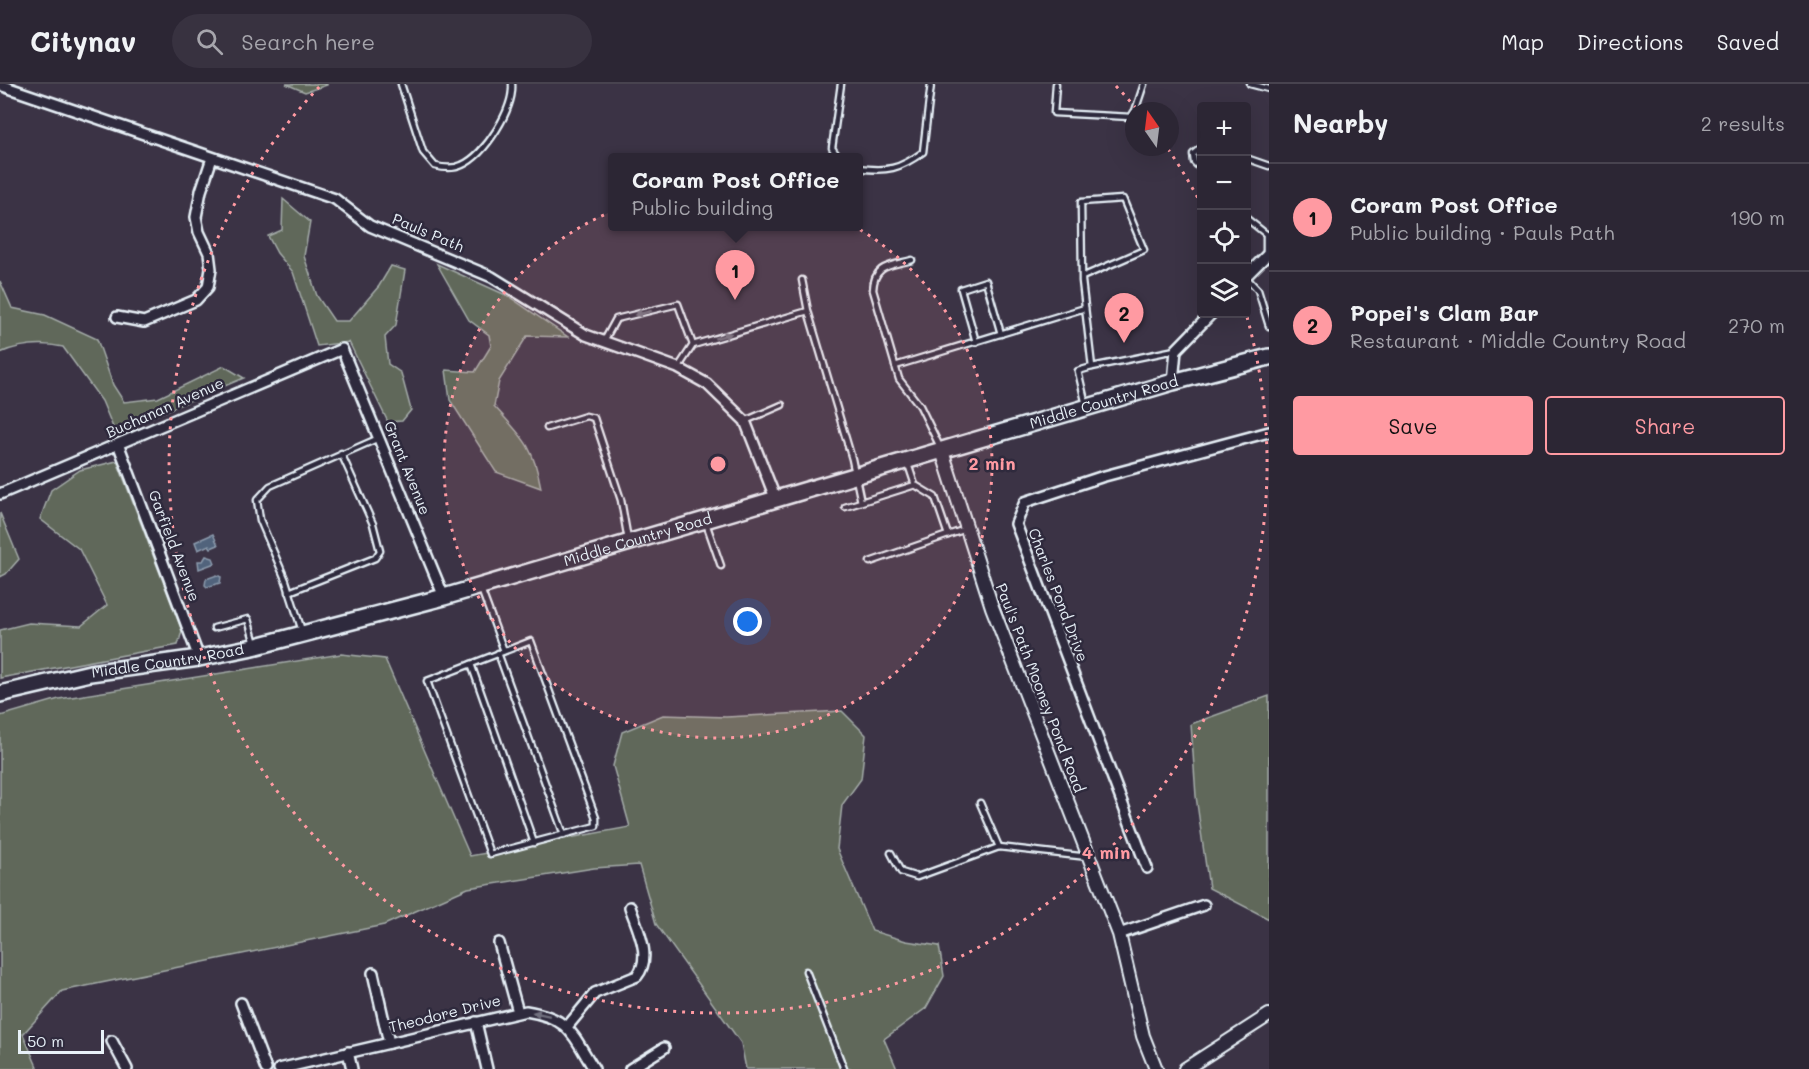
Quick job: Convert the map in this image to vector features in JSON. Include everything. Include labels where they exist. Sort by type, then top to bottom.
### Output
[{"type":"main road","name":"Middle Country Road","points":[[0,694],[90,673],[199,658],[256,646],[444,597],[1173,382],[1269,357]]},
{"type":"street","name":"Pauls Path","points":[[0,85],[335,199],[370,226],[492,277],[586,335],[678,368],[707,384],[745,421],[776,500]]},
{"type":"street","points":[[117,317],[144,322],[196,300],[208,287],[211,269],[209,253],[199,232],[196,217],[197,204],[212,158]]},
{"type":"street","points":[[1251,272],[1268,254]]},
{"type":"street","points":[[1173,382],[1176,350],[1206,318]]},
{"type":"street","name":"Grant Avenue","points":[[342,349],[444,597]]},
{"type":"street","name":"Buchanan Avenue","points":[[0,494],[119,446],[158,426],[342,349]]},
{"type":"street","name":"Charles Pond Drive","points":[[1147,868],[1016,524],[1025,502],[1101,477],[1269,432]]},
{"type":"street","name":"Garfield Avenue","points":[[119,446],[199,658]]},
{"type":"street","name":"Paul's Path Mooney Pond Road","points":[[942,451],[966,530],[1119,934],[1143,1036],[1156,1069]]},
{"type":"street","points":[[1119,934],[1204,905]]},
{"type":"street","points":[[594,1069],[567,1026],[595,993],[640,972],[645,956],[630,907]]},
{"type":"street","points":[[500,943],[518,1012]]},
{"type":"street","points":[[373,973],[389,1043]]},
{"type":"street","points":[[241,1003],[266,1069]]},
{"type":"street","name":"Theodore Drive","points":[[279,1069],[518,1012],[555,1017],[567,1026]]},
{"type":"street","points":[[1185,1069],[1269,1015]]},
{"type":"street","points":[[476,1022],[487,1069]]},
{"type":"street","points":[[112,1041],[127,1069]]},
{"type":"street","points":[[630,1069],[664,1048]]},
{"type":"street","points":[[348,1052],[352,1069]]},
{"type":"lane","points":[[401,84],[423,152],[435,166],[442,168],[462,166],[485,145],[497,130],[508,106],[512,84]]},
{"type":"lane","points":[[836,153],[832,148],[841,84]]},
{"type":"lane","points":[[863,169],[874,170],[903,166],[923,152],[931,84]]},
{"type":"lane","points":[[1056,84],[1054,113],[1125,117]]},
{"type":"lane","points":[[1138,102],[1144,84]]},
{"type":"lane","points":[[1250,84],[1269,89]]},
{"type":"lane","points":[[1197,151],[1193,154],[1197,165]]},
{"type":"lane","points":[[1251,160],[1269,166]]},
{"type":"lane","points":[[1082,277],[1144,250],[1123,199],[1081,202],[1082,277],[1092,367]]},
{"type":"lane","points":[[1251,222],[1267,235],[1268,254]]},
{"type":"lane","points":[[912,260],[879,270],[874,277],[876,308],[899,379],[928,420],[942,451]]},
{"type":"lane","points":[[802,280],[808,311],[852,459],[861,502]]},
{"type":"lane","points":[[976,342],[961,289],[986,281],[1001,334]]},
{"type":"lane","points":[[1251,282],[1258,290],[1269,326]]},
{"type":"lane","points":[[603,341],[616,320],[678,304],[693,345]]},
{"type":"lane","points":[[895,366],[1085,308]]},
{"type":"lane","points":[[678,368],[693,345],[808,311]]},
{"type":"lane","points":[[1086,408],[1078,371],[1176,350]]},
{"type":"lane","points":[[745,421],[782,405]]},
{"type":"lane","points":[[547,428],[586,416],[594,418],[621,500],[628,542]]},
{"type":"lane","points":[[303,634],[260,520],[257,500],[270,486],[379,438]]},
{"type":"lane","points":[[289,592],[375,558],[380,551],[373,524],[341,453]]},
{"type":"lane","points":[[907,462],[915,485],[935,496],[948,535]]},
{"type":"lane","points":[[845,507],[915,485]]},
{"type":"lane","points":[[705,520],[721,566]]},
{"type":"lane","points":[[870,562],[966,530]]},
{"type":"lane","points":[[481,586],[501,652],[564,835]]},
{"type":"lane","points":[[214,628],[248,619],[256,646]]},
{"type":"lane","points":[[531,641],[596,818],[596,826],[490,854],[427,681],[501,652],[531,641]]},
{"type":"lane","points":[[471,664],[534,843]]},
{"type":"lane","points":[[980,803],[999,847]]},
{"type":"lane","points":[[891,853],[901,872],[917,877],[999,847],[1088,856]]},
{"type":"lane","points":[[806,971],[844,1069]]},
{"type":"green space","points":[[286,84],[327,84],[327,85],[305,92]]},
{"type":"green space","points":[[283,199],[310,222],[304,256],[317,296],[334,321],[349,321],[379,286],[391,266],[405,270],[396,325],[385,337],[388,364],[401,373],[411,410],[402,421],[388,422],[349,342],[317,346],[293,272],[277,253],[268,236],[282,230]]},
{"type":"green space","points":[[437,264],[508,296],[568,337],[527,336],[499,381],[494,406],[525,442],[534,461],[541,488],[496,472],[450,400],[446,370],[475,372],[491,346],[489,335],[469,320]]},
{"type":"green space","points":[[0,281],[12,308],[45,315],[97,339],[113,385],[124,402],[158,398],[224,366],[244,378],[115,432],[102,401],[63,347],[31,345],[0,353]]},
{"type":"green space","points":[[117,461],[182,631],[178,645],[0,678],[0,630],[29,623],[81,626],[107,605],[79,549],[40,519],[51,490],[80,470]]},
{"type":"green space","points":[[0,513],[19,559],[6,574],[0,577]]},
{"type":"green space","points":[[341,654],[385,659],[470,856],[630,827],[613,766],[622,732],[663,715],[726,717],[842,711],[866,735],[861,779],[842,805],[837,849],[872,931],[906,941],[939,946],[944,976],[926,1008],[884,1039],[897,1069],[746,1069],[741,1043],[656,924],[639,865],[594,868],[468,888],[384,925],[62,991],[23,1034],[38,1069],[0,1069],[0,716],[59,699]]},
{"type":"green space","points":[[1269,696],[1269,919],[1209,888],[1196,796],[1191,724]]},
{"type":"water","points":[[213,534],[218,545],[211,548],[209,545],[198,550],[195,542]]},
{"type":"water","points":[[206,556],[213,558],[215,563],[199,569],[198,561],[203,561]]},
{"type":"water","points":[[217,575],[221,577],[220,583],[207,587],[205,585],[206,579]]},
{"type":"place","name":"Coram Post Office","points":[[735,300]]},
{"type":"place","name":"Popei's Clam Bar","points":[[1124,343]]}]
